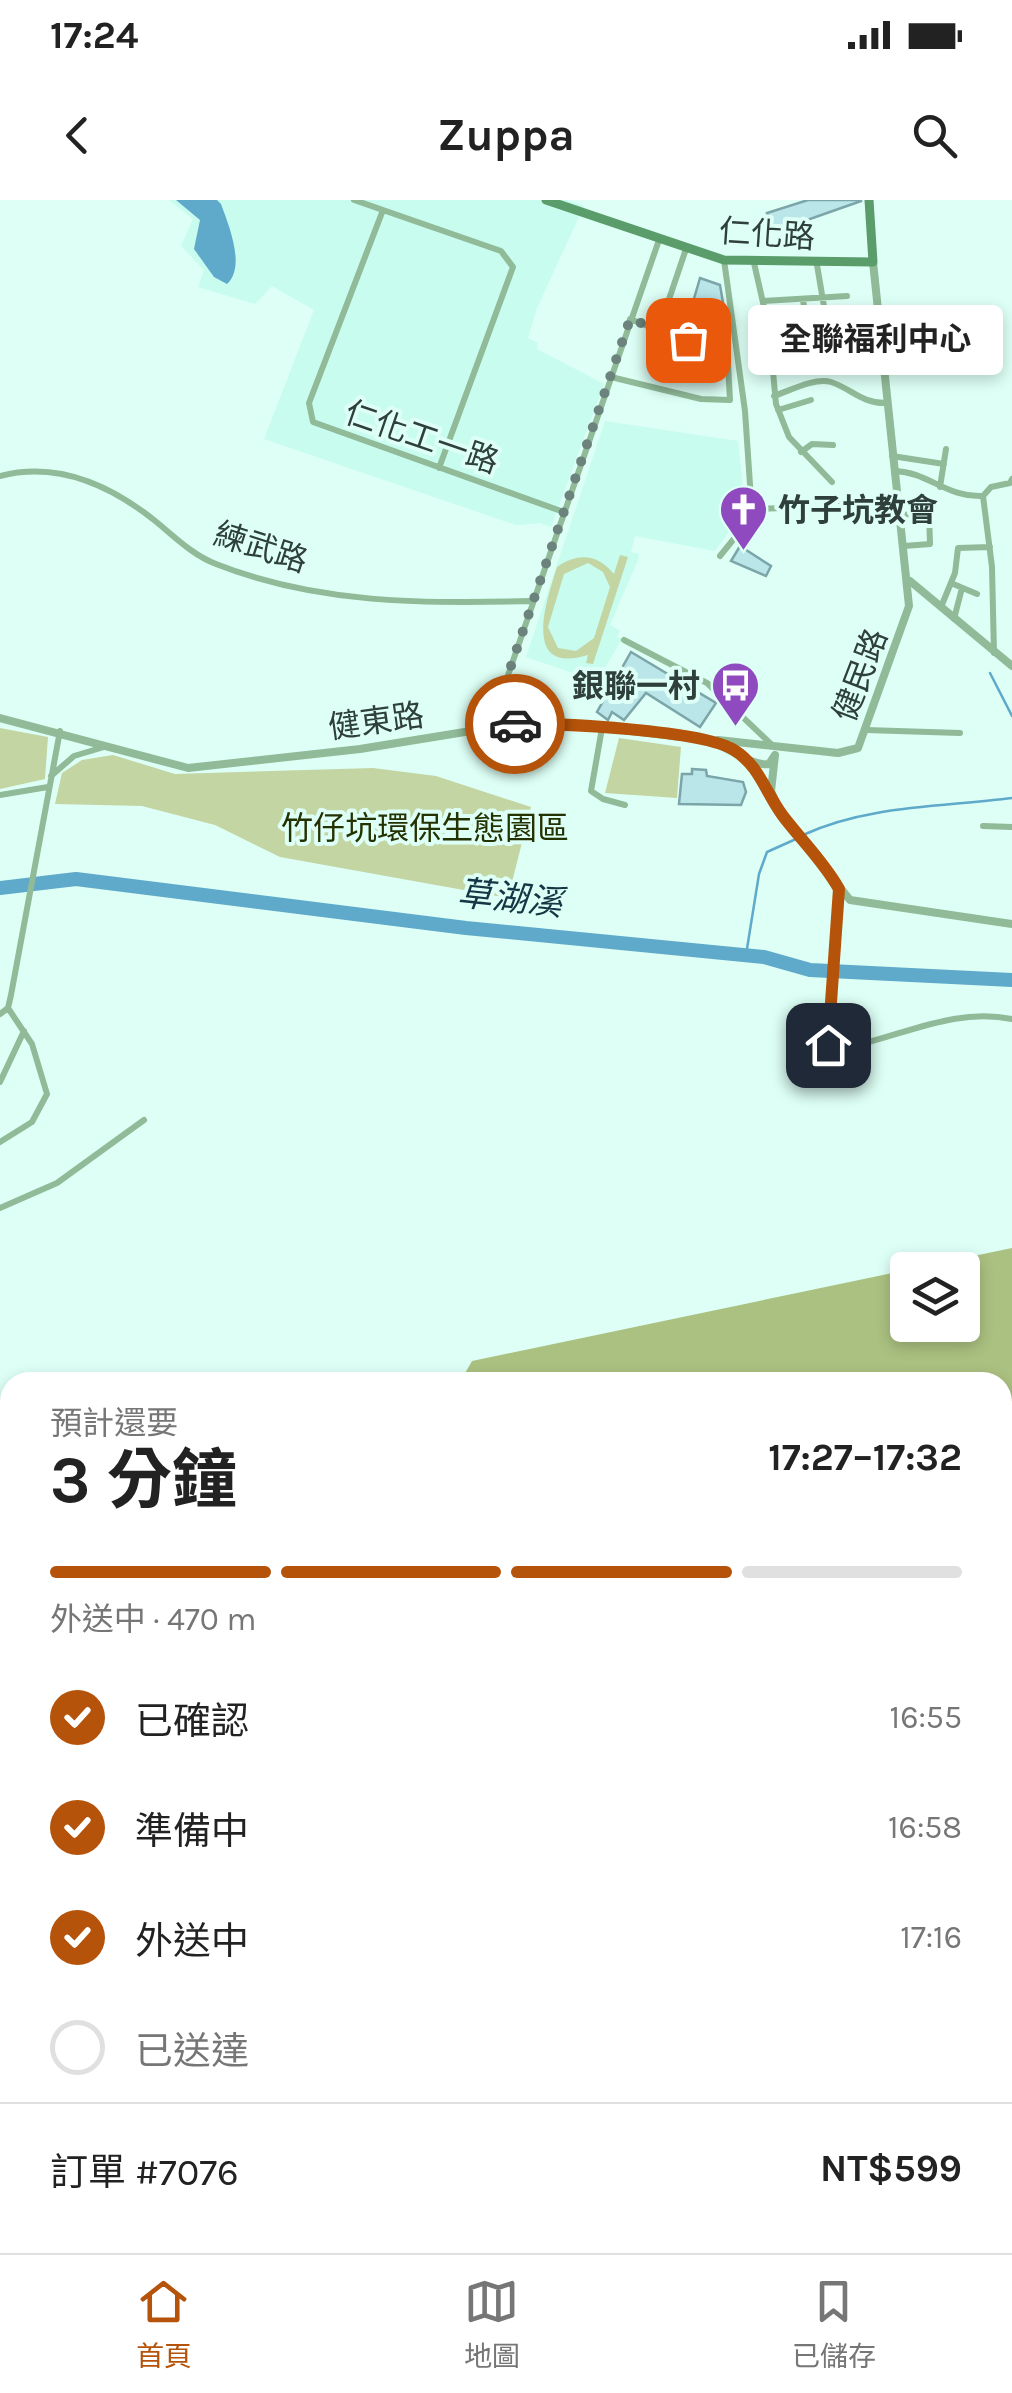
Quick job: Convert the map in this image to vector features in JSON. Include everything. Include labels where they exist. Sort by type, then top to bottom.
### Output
[{"type":"main road","name":"仁化路","points":[[546,200],[724,260],[818,265],[873,262]]},
{"type":"main road","name":"健民路","points":[[869,200],[873,262]]},
{"type":"street","points":[[354,200],[501,251],[513,267],[439,468]]},
{"type":"street","name":"仁化工一路","points":[[384,210],[308,411],[316,426],[561,512]]},
{"type":"street","points":[[490,727],[561,512],[659,240]]},
{"type":"street","points":[[664,311],[686,249]]},
{"type":"street","points":[[720,556],[744,530],[752,514],[746,411],[724,260]]},
{"type":"street","name":"健民路","points":[[768,745],[850,752],[858,748],[879,680],[908,619],[910,581],[885,403],[873,262]]},
{"type":"street","points":[[754,263],[778,410],[789,437],[832,482]]},
{"type":"street","points":[[818,265],[826,324],[847,324]]},
{"type":"street","points":[[763,302],[847,296]]},
{"type":"street","points":[[803,299],[806,322]]},
{"type":"street","points":[[611,376],[701,399],[730,400],[726,346],[675,337],[630,319]]},
{"type":"street","points":[[774,396],[831,382],[869,403],[885,403]]},
{"type":"street","points":[[778,410],[812,400]]},
{"type":"street","points":[[801,452],[812,444],[833,445]]},
{"type":"street","points":[[940,488],[946,449]]},
{"type":"street","points":[[892,456],[944,464]]},
{"type":"street","points":[[894,471],[926,477],[940,488],[982,496]]},
{"type":"street","name":"練武路","points":[[0,476],[60,472],[98,483],[214,564],[300,588],[392,604],[530,602]]},
{"type":"street","points":[[982,496],[991,487],[1010,483],[1012,479]]},
{"type":"street","points":[[982,496],[990,548],[994,655]]},
{"type":"street","points":[[752,514],[780,506],[899,504]]},
{"type":"street","points":[[900,514],[929,513],[930,544],[904,546]]},
{"type":"street","points":[[941,608],[958,548],[990,548]]},
{"type":"street","points":[[910,581],[994,655],[1012,666]]},
{"type":"street","points":[[951,583],[977,594]]},
{"type":"street","points":[[954,619],[962,588]]},
{"type":"street","points":[[624,640],[707,683],[768,745],[775,760],[771,790]]},
{"type":"street","name":"健東路","points":[[0,718],[195,768],[425,740],[490,727],[551,723],[768,745]]},
{"type":"street","points":[[602,728],[591,791],[624,804]]},
{"type":"street","points":[[866,730],[960,733]]},
{"type":"street","points":[[0,1014],[8,1008],[12,995],[60,731]]},
{"type":"street","name":"健東路","points":[[707,740],[755,762]]},
{"type":"street","points":[[50,777],[74,756],[114,745]]},
{"type":"street","points":[[768,745],[754,749],[755,762],[766,766],[796,749]]},
{"type":"street","name":"健東路","points":[[740,754],[771,790],[781,814],[839,889]]},
{"type":"street","points":[[0,795],[48,789]]},
{"type":"street","points":[[984,826],[1012,827]]},
{"type":"street","points":[[828,1045],[839,889]]},
{"type":"street","points":[[839,889],[850,900],[870,905],[1012,924]]},
{"type":"street","points":[[0,999],[12,995]]},
{"type":"street","points":[[0,1142],[32,1122],[47,1094],[43,1069],[8,1008]]},
{"type":"street","points":[[844,1048],[918,1026],[984,1013],[1012,1019]]},
{"type":"street","points":[[0,1082],[24,1032]]},
{"type":"street","points":[[0,1208],[57,1184],[144,1120]]},
{"type":"shaded area","points":[[169,200],[567,200],[584,206],[537,308],[528,338],[538,343],[537,349],[604,384],[551,527],[540,523],[516,525],[264,439],[314,310],[272,286],[255,304],[198,287],[204,270],[181,246],[193,219]]},
{"type":"shaded area","points":[[605,421],[738,441],[745,508],[741,525],[731,529],[715,551],[635,536],[631,552],[639,554],[638,560],[610,625],[620,630],[617,637],[622,639],[597,681],[526,657]]},
{"type":"green space","points":[[620,555],[628,557],[593,664],[586,663],[588,655],[567,659],[553,655],[543,631],[557,567],[587,557],[601,562],[614,574]],"holes":[[[588,563],[603,572],[610,587],[594,638],[576,651],[558,648],[548,627],[564,574]]]},
{"type":"green space","points":[[0,728],[48,737],[45,779],[0,789]]},
{"type":"green space","points":[[619,738],[681,747],[677,798],[605,793]]},
{"type":"green space","name":"竹仔坑環保生態園區","points":[[113,755],[175,774],[373,768],[436,776],[531,807],[508,898],[280,857],[215,825],[142,806],[55,804],[62,773],[82,760]]},
{"type":"green space","points":[[1012,1248],[1012,1372],[466,1372],[472,1361],[890,1274],[890,1342],[980,1342],[980,1255]]},
{"type":"water","points":[[176,200],[217,200],[221,204],[236,257],[233,277],[227,284],[214,277],[194,249],[200,220]]},
{"type":"building","points":[[808,200],[861,201],[776,231],[767,213]]},
{"type":"building","points":[[700,278],[720,285],[725,314],[716,337],[686,326]]},
{"type":"building","name":"竹子坑教會","points":[[740,546],[771,566],[766,576],[731,561]]},
{"type":"building","points":[[631,652],[716,703],[700,727],[646,693],[624,720],[612,712],[608,720],[597,712]]},
{"type":"building","points":[[692,769],[706,770],[707,776],[743,782],[746,792],[741,805],[679,804],[682,774],[692,774]]},
{"type":"waterway","points":[[990,673],[1012,716]]},
{"type":"waterway","points":[[803,835],[879,812],[1012,798]]},
{"type":"waterway","points":[[746,955],[759,874],[767,852],[796,839]]},
{"type":"waterway","name":"草湖溪","points":[[0,888],[76,879],[466,928],[764,957],[810,970],[1012,980]]},
{"type":"way so far","points":[[515,724],[490,727],[630,319],[688,340]]},
{"type":"place","name":"全聯福利中心","points":[[688,340]]},
{"type":"place","name":"竹子坑教會","points":[[743,552]]},
{"type":"place","name":"銀聯一村","points":[[735,728]]},
{"type":"route","points":[[515,724],[565,723],[707,740],[734,750],[753,766],[771,790],[781,814],[839,889],[828,1045]]}]
